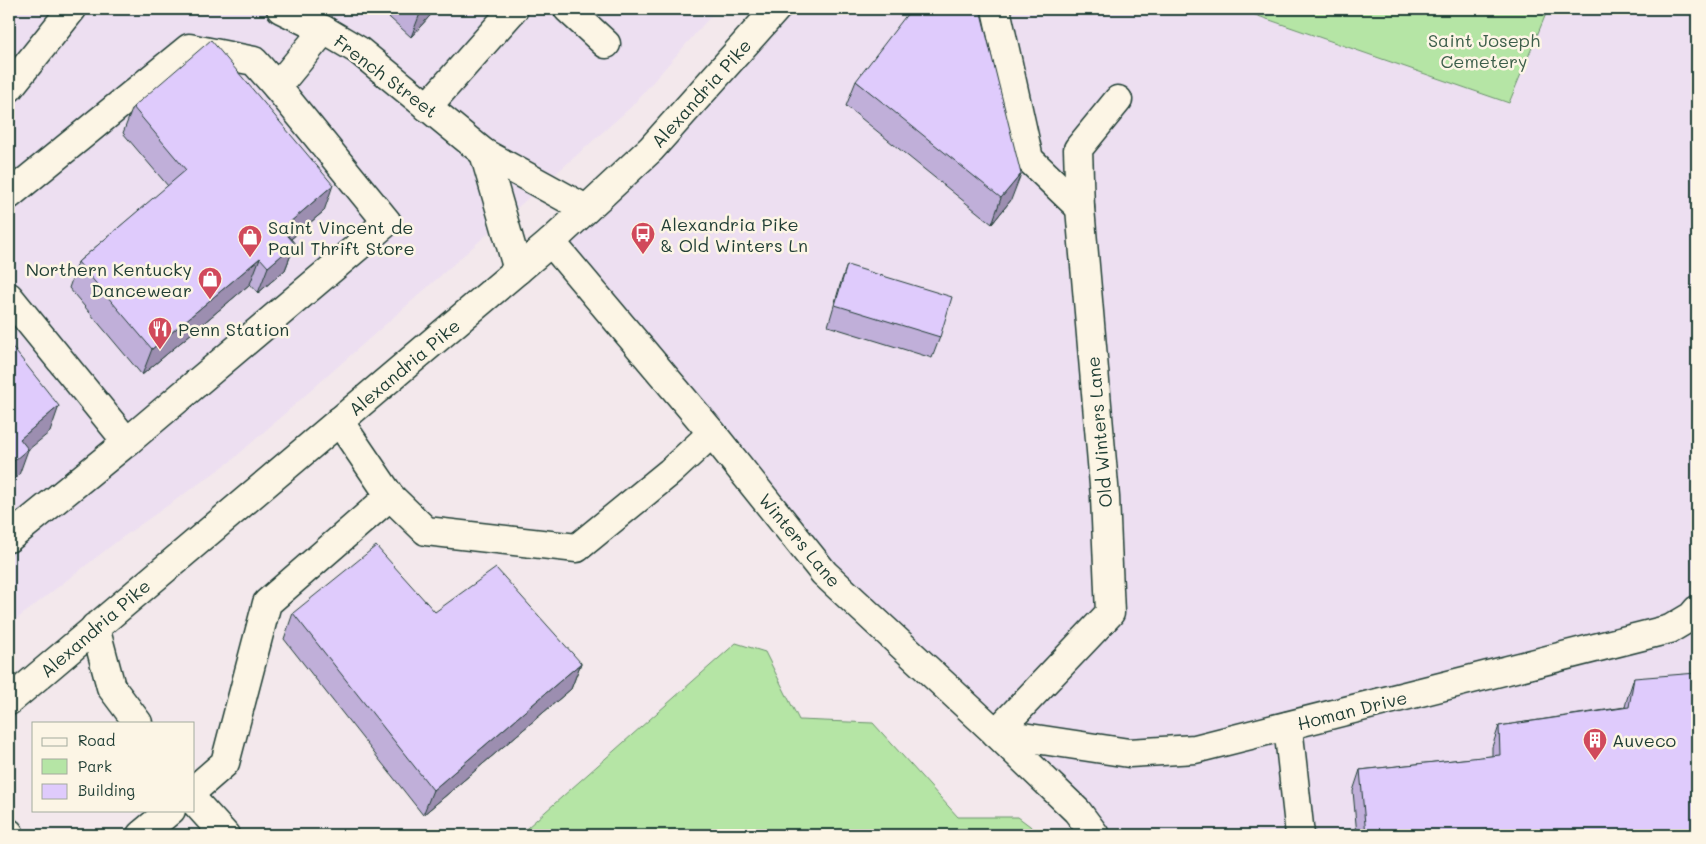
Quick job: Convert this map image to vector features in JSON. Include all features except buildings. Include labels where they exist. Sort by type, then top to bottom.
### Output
[{"type":"main road","points":[[9,88],[72,9]]},
{"type":"main road","name":"French Street","points":[[281,9],[324,30],[358,50],[484,153],[586,209]]},
{"type":"main road","points":[[427,107],[514,9]]},
{"type":"main road","points":[[568,9],[606,44]]},
{"type":"main road","name":"Alexandria Pike","points":[[9,701],[551,242],[652,149],[776,9]]},
{"type":"main road","points":[[996,9],[1028,159],[1080,208]]},
{"type":"main road","points":[[277,87],[324,30]]},
{"type":"main road","points":[[9,195],[189,48],[254,61],[386,222],[127,442],[9,538]]},
{"type":"main road","name":"Old Winters Lane","points":[[996,733],[1110,613],[1106,497],[1080,208],[1078,149],[1118,100]]},
{"type":"main road","points":[[484,153],[518,270]]},
{"type":"main road","name":"Winters Lane","points":[[551,242],[712,433],[824,573],[1077,811],[1095,835]]},
{"type":"main road","points":[[9,297],[127,442]]},
{"type":"main road","points":[[340,421],[390,496],[426,532],[577,548],[670,472],[712,433]]},
{"type":"main road","points":[[195,789],[225,763],[266,603],[390,496]]},
{"type":"main road","name":"Homan Drive","points":[[996,733],[1129,753],[1196,750],[1670,630],[1692,616],[1697,610]]},
{"type":"main road","points":[[95,627],[111,688],[137,722]]},
{"type":"main road","points":[[1288,726],[1300,835]]},
{"type":"main road","points":[[195,802],[224,835]]},
{"type":"main road","points":[[141,835],[169,812]]},
{"type":"shaded area","points":[[9,9],[717,9],[630,108],[231,461],[120,539],[9,625]]},
{"type":"shaded area","points":[[776,9],[1238,9],[1509,103],[1548,9],[1697,9],[1697,835],[1095,835],[824,573],[551,242]]},
{"type":"green space","name":"Saint Joseph Cemetery","points":[[1238,9],[1548,9],[1509,103]]},
{"type":"green space","points":[[736,643],[765,652],[799,720],[873,723],[958,817],[1018,817],[1042,835],[519,835]]},
{"type":"place","name":"Alexandria Pike & Old Winters Ln","points":[[643,255]]},
{"type":"place","name":"Saint Vincent de Paul Thrift Store","points":[[250,258]]},
{"type":"place","name":"Northern Kentucky Dancewear","points":[[210,300]]},
{"type":"place","name":"Penn Station","points":[[160,350]]},
{"type":"place","name":"Auveco","points":[[1595,761]]}]
